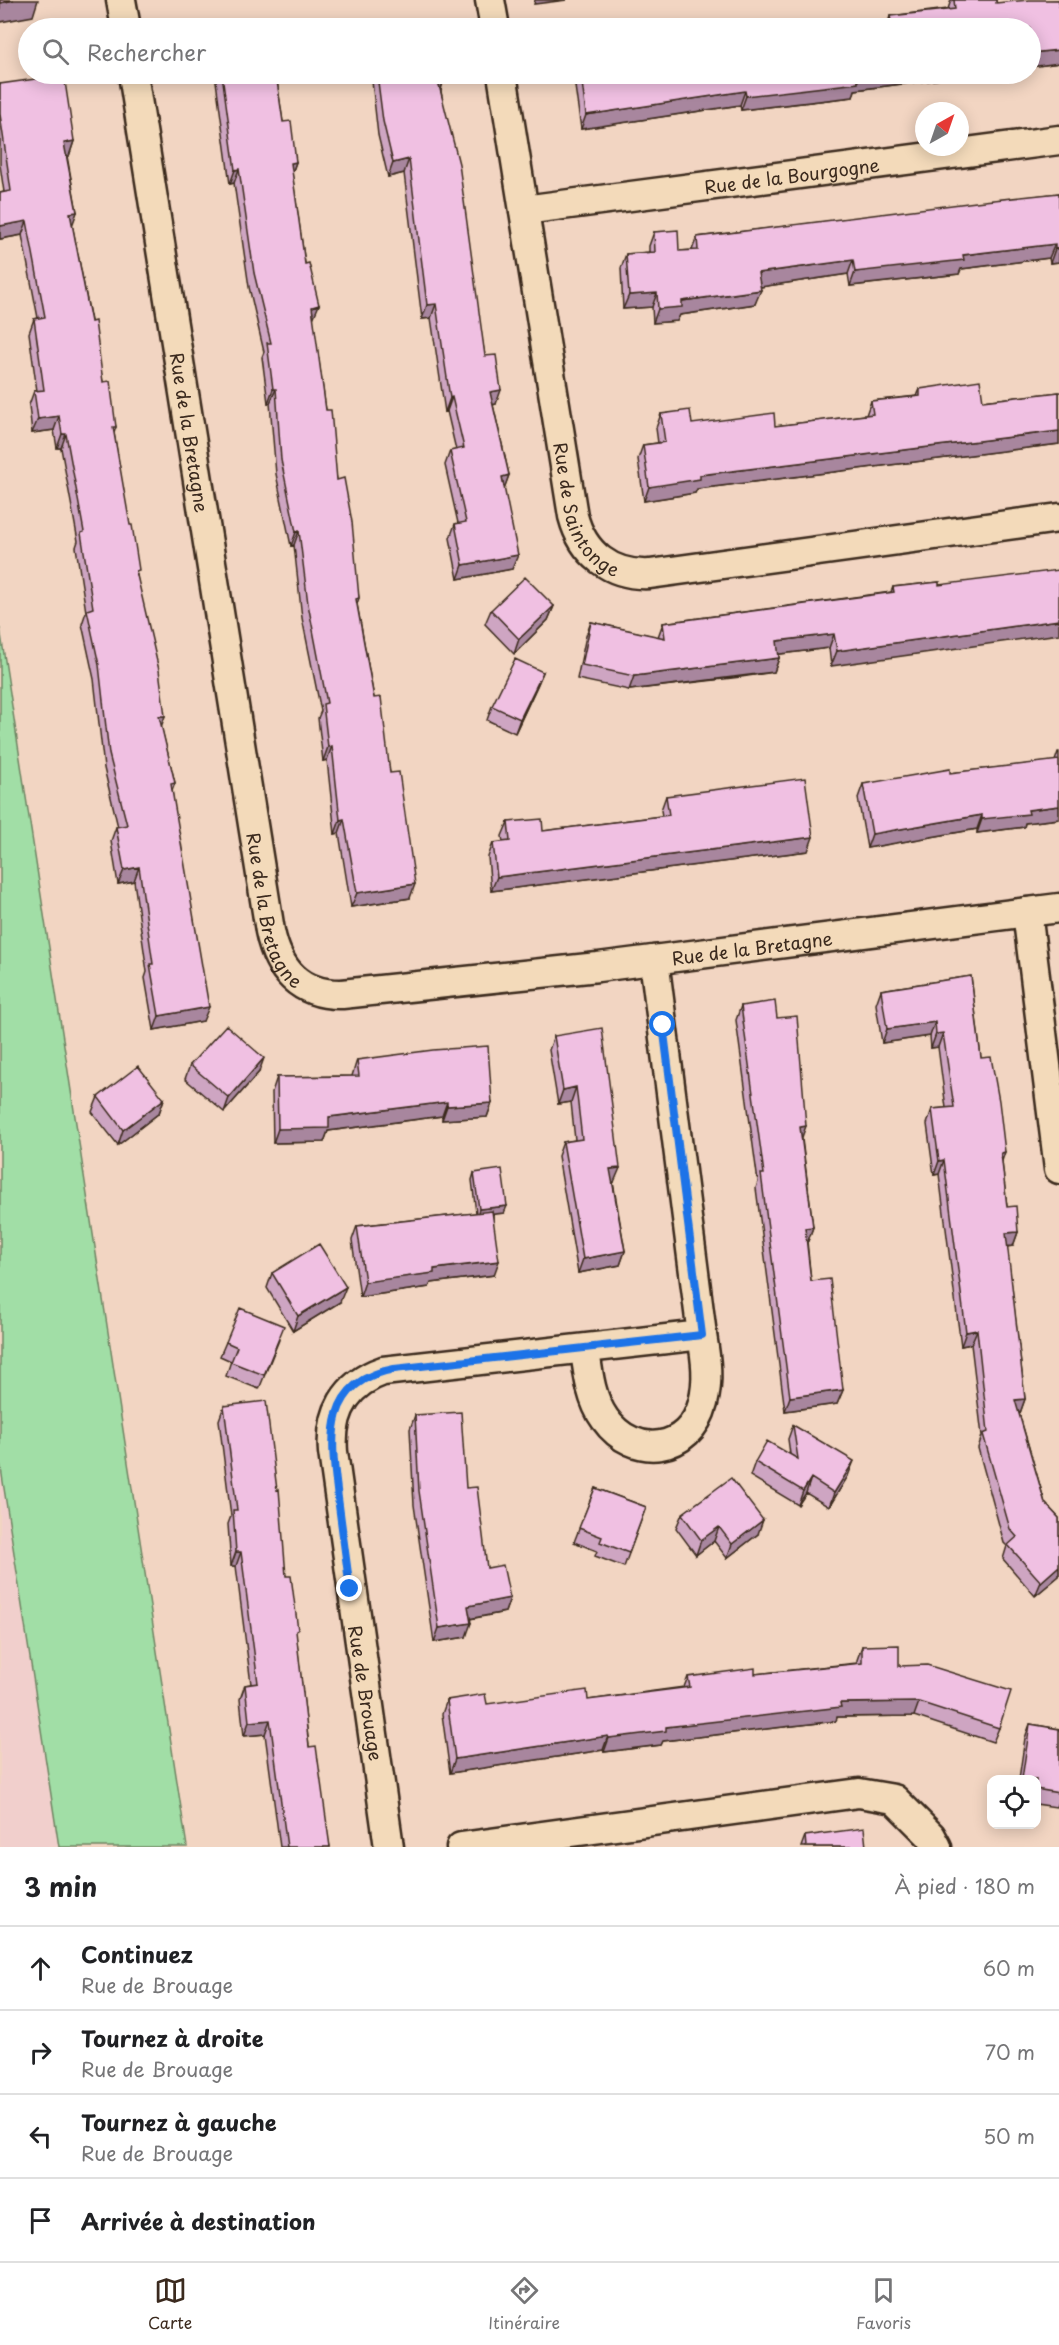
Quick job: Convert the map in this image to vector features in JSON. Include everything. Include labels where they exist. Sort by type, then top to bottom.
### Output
[{"type":"street","points":[[122,0],[125,18]]},
{"type":"street","points":[[490,0],[493,18]]},
{"type":"street","name":"Rue de la Bretagne","points":[[135,84],[268,920],[278,960],[300,984],[331,994],[654,960],[1059,908]]},
{"type":"street","name":"Rue de Saintonge","points":[[504,84],[573,516],[585,545],[609,566],[629,573],[650,574],[1059,518]]},
{"type":"street","name":"Rue de la Bourgogne","points":[[524,210],[1059,140]]},
{"type":"street","points":[[1028,912],[1059,1169]]},
{"type":"street","points":[[585,1350],[596,1400],[606,1420],[623,1436],[642,1445],[662,1447],[681,1439],[702,1406],[708,1376],[654,960]]},
{"type":"street","name":"Rue de Brouage","points":[[389,1847],[333,1452],[332,1436],[336,1414],[354,1387],[383,1371],[702,1335]]},
{"type":"street","points":[[461,1847],[574,1840],[858,1793],[894,1799],[931,1836],[937,1847]]},
{"type":"shaded area","points":[[0,1462],[59,1847],[0,1847]]},
{"type":"green space","points":[[0,628],[187,1847],[59,1847],[0,1462]]},
{"type":"building","points":[[954,0],[996,0],[996,3],[1059,0],[1059,50],[1041,52],[1041,18],[890,18],[890,16],[955,9]]},
{"type":"building","points":[[18,81],[18,84],[65,84],[74,141],[64,143],[77,212],[70,213],[91,322],[95,321],[103,382],[110,381],[116,427],[113,427],[130,525],[132,525],[139,570],[136,571],[159,670],[165,716],[159,716],[175,783],[171,784],[209,1007],[159,1016],[150,964],[153,964],[139,867],[124,870],[116,827],[127,825],[109,754],[99,665],[87,610],[93,608],[81,533],[84,532],[66,434],[62,434],[59,416],[38,419],[34,391],[44,390],[34,319],[45,317],[27,221],[0,226],[0,193],[11,191],[0,114],[0,84]]},
{"type":"building","points":[[223,84],[277,84],[283,122],[291,121],[296,162],[291,163],[305,264],[309,263],[319,305],[312,307],[326,410],[331,410],[337,480],[344,478],[352,522],[359,598],[356,599],[374,698],[381,697],[390,773],[399,772],[415,884],[357,893],[344,819],[340,820],[332,746],[328,747],[323,704],[327,703],[308,604],[299,531],[296,532],[281,460],[276,389],[273,389],[267,343],[271,343],[254,273],[239,169],[235,170]]},
{"type":"building","points":[[378,84],[439,84],[459,164],[485,356],[496,355],[501,390],[490,392],[509,475],[502,477],[518,555],[463,565],[455,524],[466,522],[450,451],[464,448],[452,397],[450,398],[436,304],[427,305],[409,159],[393,163],[383,121]]},
{"type":"building","points":[[582,84],[849,84],[746,96],[745,91],[586,115]]},
{"type":"building","points":[[1059,193],[1059,248],[1055,249],[1055,244],[963,255],[964,260],[855,272],[853,260],[758,273],[761,290],[682,301],[682,307],[658,309],[657,293],[629,295],[626,254],[655,252],[654,232],[678,230],[679,251],[698,250],[697,237]]},
{"type":"building","points":[[980,380],[983,401],[1059,392],[1059,431],[700,475],[700,479],[649,487],[643,445],[665,442],[661,414],[690,410],[692,424],[774,413],[775,426],[873,414],[871,401],[920,396],[920,389]]},
{"type":"building","points":[[1059,570],[1059,620],[837,651],[834,634],[777,641],[779,658],[634,676],[582,665],[591,622],[665,638],[663,623],[894,592],[893,587],[939,582],[939,585]]},
{"type":"building","points":[[525,577],[554,606],[519,639],[491,610]]},
{"type":"building","points":[[515,659],[543,672],[520,719],[492,706]]},
{"type":"building","points":[[1059,760],[1059,806],[1028,810],[1029,814],[982,819],[982,815],[872,834],[863,784],[950,769],[950,773]]},
{"type":"building","points":[[805,778],[813,837],[497,877],[493,843],[510,841],[508,822],[542,819],[543,831],[669,815],[666,796]]},
{"type":"building","points":[[971,976],[981,1058],[991,1057],[999,1101],[1005,1152],[1001,1153],[1007,1207],[1016,1206],[1018,1232],[1006,1233],[1025,1399],[1015,1400],[1045,1503],[1059,1518],[1059,1566],[1041,1582],[1008,1545],[1017,1537],[1010,1529],[983,1434],[988,1432],[977,1330],[966,1332],[944,1160],[939,1161],[932,1109],[954,1107],[943,1033],[936,1034],[935,1022],[887,1029],[881,990]]},
{"type":"building","points":[[775,1001],[777,1018],[797,1016],[806,1126],[800,1127],[813,1227],[805,1228],[811,1281],[830,1279],[843,1390],[790,1397],[761,1174],[764,1174],[741,1006]]},
{"type":"building","points":[[226,1025],[264,1058],[229,1098],[190,1065]]},
{"type":"building","points":[[602,1028],[620,1168],[610,1169],[625,1251],[583,1259],[563,1142],[582,1139],[576,1087],[563,1090],[554,1036]]},
{"type":"building","points":[[488,1046],[492,1103],[447,1106],[447,1102],[329,1117],[329,1128],[278,1129],[277,1077],[359,1076],[357,1060],[433,1050]]},
{"type":"building","points":[[138,1066],[164,1099],[123,1130],[98,1097]]},
{"type":"building","points":[[502,1169],[507,1206],[479,1209],[474,1173]]},
{"type":"building","points":[[492,1211],[499,1261],[434,1269],[434,1273],[365,1282],[357,1226]]},
{"type":"building","points":[[319,1244],[346,1287],[298,1316],[272,1273]]},
{"type":"building","points":[[240,1308],[284,1326],[264,1375],[231,1362],[237,1347],[226,1342]]},
{"type":"building","points":[[266,1401],[277,1490],[279,1489],[286,1576],[291,1576],[298,1630],[296,1631],[309,1747],[316,1746],[330,1847],[287,1847],[270,1720],[249,1722],[245,1685],[258,1683],[241,1552],[236,1552],[233,1510],[237,1510],[224,1406]]},
{"type":"building","points":[[461,1412],[466,1488],[477,1487],[487,1568],[503,1565],[510,1598],[468,1606],[471,1623],[439,1628],[419,1491],[415,1415]]},
{"type":"building","points":[[793,1425],[854,1461],[834,1493],[811,1478],[803,1491],[755,1462],[767,1441],[798,1459]]},
{"type":"building","points":[[731,1478],[763,1520],[732,1544],[719,1527],[701,1540],[682,1514]]},
{"type":"building","points":[[595,1488],[646,1507],[629,1553],[600,1542],[602,1537],[579,1528]]},
{"type":"building","points":[[899,1645],[899,1666],[927,1665],[1011,1691],[999,1728],[919,1702],[840,1703],[841,1707],[666,1727],[666,1731],[609,1738],[608,1736],[455,1759],[447,1700],[485,1694],[487,1704],[587,1690],[588,1700],[690,1687],[688,1677],[755,1668],[755,1674],[862,1663],[862,1646]]},
{"type":"building","points":[[1030,1724],[1059,1729],[1059,1793],[1041,1790],[1041,1775],[1023,1775]]},
{"type":"building","points":[[864,1828],[866,1847],[806,1847],[805,1836]]},
{"type":"route","points":[[350,1589],[332,1436],[340,1404],[363,1380],[394,1369],[585,1350],[702,1335],[663,1025]]}]
